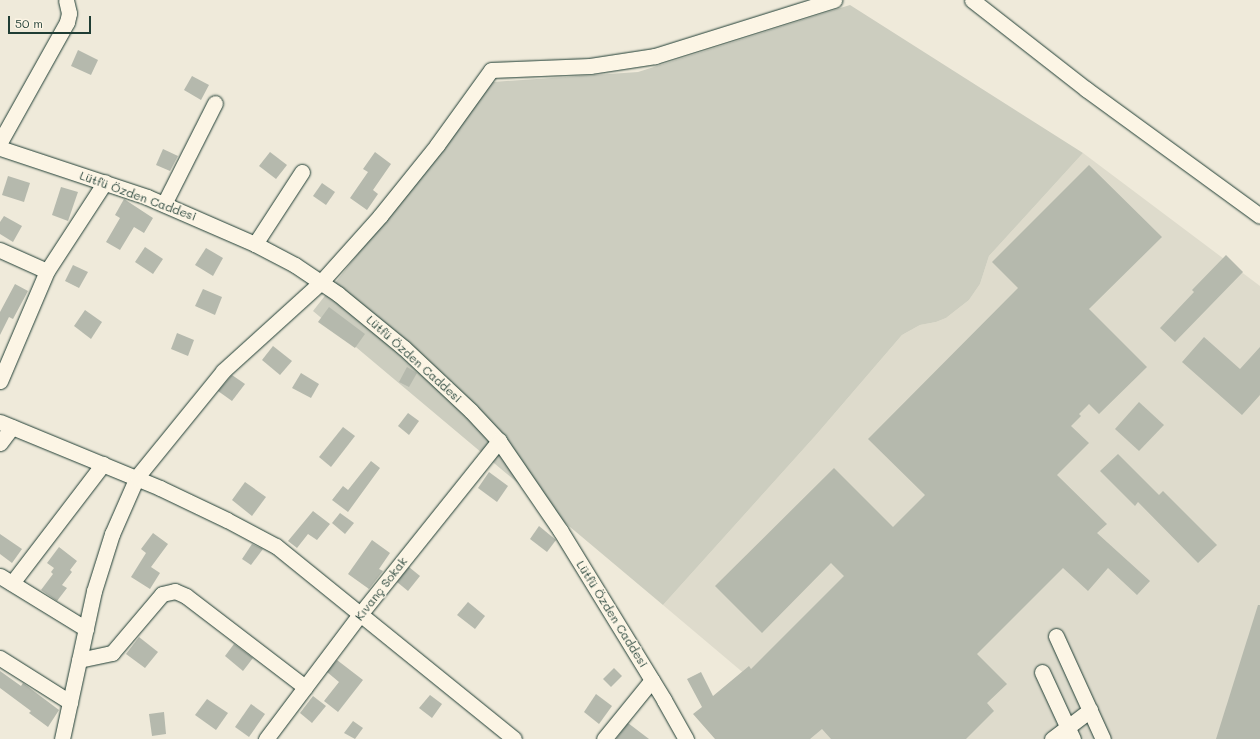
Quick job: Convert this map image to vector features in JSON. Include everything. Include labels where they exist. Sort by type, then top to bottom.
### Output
[{"type":"street","points":[[0,142],[67,22],[70,12],[66,0]]},
{"type":"street","points":[[62,739],[102,562],[136,478],[223,371],[321,282],[409,181],[491,70],[590,66],[655,56],[834,0]]},
{"type":"street","points":[[972,0],[1086,89],[1200,170],[1260,216]]},
{"type":"street","points":[[164,204],[215,103]]},
{"type":"street","name":"Lütfü Özden Caddesi","points":[[0,148],[105,182],[164,204],[255,244],[295,265],[321,282],[355,307],[410,354],[499,441],[560,530],[652,680],[686,739]]},
{"type":"street","points":[[255,244],[302,172]]},
{"type":"street","points":[[0,382],[47,271],[105,182]]},
{"type":"street","points":[[0,250],[47,271]]},
{"type":"street","points":[[0,444],[6,425],[136,478],[207,510],[276,546],[514,739]]},
{"type":"street","name":"Kıvanç Sokak","points":[[266,739],[360,613],[499,441]]},
{"type":"street","points":[[86,630],[6,580],[103,464]]},
{"type":"street","points":[[79,660],[112,653],[162,594],[175,591],[186,596],[305,687]]},
{"type":"street","points":[[1056,636],[1103,739]]},
{"type":"street","points":[[0,658],[70,702]]},
{"type":"street","points":[[1042,672],[1071,733]]},
{"type":"street","points":[[604,739],[652,680]]},
{"type":"street","points":[[1052,739],[1071,733],[1090,710]]},
{"type":"shaded area","points":[[850,5],[1083,153],[989,256],[980,284],[969,300],[946,318],[936,322],[920,325],[902,335],[816,435],[663,605],[313,311],[493,82],[638,72]]},
{"type":"shaded area","points":[[1083,153],[1260,286],[1260,739],[803,739],[811,730],[663,605],[816,435],[902,335],[920,325],[936,322],[946,318],[969,300],[980,284],[989,256]]},
{"type":"building","points":[[78,50],[98,60],[91,75],[71,66]]},
{"type":"building","points":[[192,76],[209,85],[201,100],[184,90]]},
{"type":"building","points":[[163,149],[178,156],[170,171],[156,165]]},
{"type":"building","points":[[270,152],[287,165],[276,179],[259,166]]},
{"type":"building","points":[[375,152],[391,164],[373,190],[378,194],[367,210],[350,198],[368,172],[363,169]]},
{"type":"building","points":[[1089,165],[1162,237],[1089,309],[1147,367],[1099,414],[1089,404],[1079,414],[1081,416],[1071,426],[1089,443],[1057,475],[1107,524],[1097,533],[1150,581],[1137,595],[1108,568],[1088,591],[1063,568],[977,654],[1007,684],[987,703],[994,711],[966,739],[831,739],[822,729],[810,739],[715,739],[693,714],[702,707],[687,679],[701,672],[713,696],[749,666],[751,669],[844,576],[831,563],[762,633],[715,586],[834,468],[893,527],[925,495],[868,439],[1018,288],[992,262]]},
{"type":"building","points":[[8,176],[30,183],[24,202],[2,195]]},
{"type":"building","points":[[322,183],[335,192],[326,205],[313,196]]},
{"type":"building","points":[[61,187],[78,192],[68,221],[52,215]]},
{"type":"building","points":[[124,199],[153,218],[144,233],[134,227],[120,250],[106,242],[120,218],[115,215]]},
{"type":"building","points":[[4,216],[22,226],[13,242],[0,234],[0,222]]},
{"type":"building","points":[[145,247],[163,259],[153,274],[135,262]]},
{"type":"building","points":[[206,248],[223,258],[213,276],[195,265]]},
{"type":"building","points":[[1226,255],[1243,272],[1175,342],[1160,328],[1194,292],[1192,290]]},
{"type":"building","points":[[73,265],[88,272],[79,288],[65,281]]},
{"type":"building","points":[[15,284],[28,291],[13,319],[9,317],[0,335],[0,312]]},
{"type":"building","points":[[203,289],[222,297],[215,315],[195,306]]},
{"type":"building","points":[[329,307],[365,334],[355,348],[318,322]]},
{"type":"building","points":[[85,310],[102,322],[91,339],[74,326]]},
{"type":"building","points":[[177,333],[194,340],[188,356],[171,349]]},
{"type":"building","points":[[1204,337],[1240,369],[1260,347],[1260,395],[1242,415],[1182,362]]},
{"type":"building","points":[[273,346],[292,361],[280,375],[262,360]]},
{"type":"building","points":[[407,367],[417,373],[409,387],[399,382]]},
{"type":"building","points":[[301,373],[319,384],[311,398],[292,388]]},
{"type":"building","points":[[232,375],[245,384],[232,401],[218,391]]},
{"type":"building","points":[[1139,402],[1164,425],[1139,451],[1115,429]]},
{"type":"building","points":[[408,413],[419,421],[409,435],[398,426]]},
{"type":"building","points":[[343,427],[355,436],[331,467],[319,457]]},
{"type":"building","points":[[1118,454],[1159,495],[1163,491],[1217,545],[1198,563],[1138,502],[1135,506],[1100,471]]},
{"type":"building","points":[[371,461],[380,468],[348,512],[332,500],[343,486],[348,490]]},
{"type":"building","points":[[489,472],[508,486],[497,502],[478,488]]},
{"type":"building","points":[[245,482],[266,497],[252,516],[232,500]]},
{"type":"building","points":[[313,511],[330,524],[317,540],[308,534],[297,548],[288,541]]},
{"type":"building","points":[[340,513],[354,523],[345,534],[332,523]]},
{"type":"building","points":[[539,526],[556,540],[547,552],[530,539]]},
{"type":"building","points":[[153,533],[168,544],[151,567],[160,573],[150,589],[131,577],[146,553],[141,549]]},
{"type":"building","points":[[0,534],[22,549],[12,563],[0,554]]},
{"type":"building","points":[[372,540],[390,553],[379,569],[383,571],[369,589],[348,574]]},
{"type":"building","points":[[252,544],[263,549],[251,565],[242,559]]},
{"type":"building","points":[[59,547],[77,561],[70,570],[72,572],[62,585],[67,588],[57,601],[41,590],[53,574],[51,572],[54,568],[47,563]]},
{"type":"building","points":[[409,567],[420,576],[408,591],[397,582]]},
{"type":"building","points":[[468,602],[485,616],[475,629],[457,615]]},
{"type":"building","points":[[1258,605],[1260,605],[1260,739],[1216,739]]},
{"type":"building","points":[[139,637],[158,652],[145,668],[126,654]]},
{"type":"building","points":[[234,644],[253,658],[243,671],[225,656]]},
{"type":"building","points":[[337,660],[363,680],[338,712],[324,701],[339,682],[327,672]]},
{"type":"building","points":[[614,668],[622,676],[611,687],[603,679]]},
{"type":"building","points":[[0,671],[21,686],[23,683],[59,710],[48,727],[29,713],[31,711],[0,688]]},
{"type":"building","points":[[596,694],[612,706],[599,724],[584,712]]},
{"type":"building","points":[[430,695],[442,704],[432,718],[419,708]]},
{"type":"building","points":[[313,696],[326,706],[312,723],[300,713]]},
{"type":"building","points":[[207,699],[228,713],[216,730],[195,715]]},
{"type":"building","points":[[251,704],[265,714],[249,737],[235,727]]},
{"type":"building","points":[[164,712],[166,734],[152,736],[149,714]]},
{"type":"building","points":[[353,721],[363,728],[355,739],[344,733]]},
{"type":"building","points":[[628,723],[649,739],[616,739]]}]
